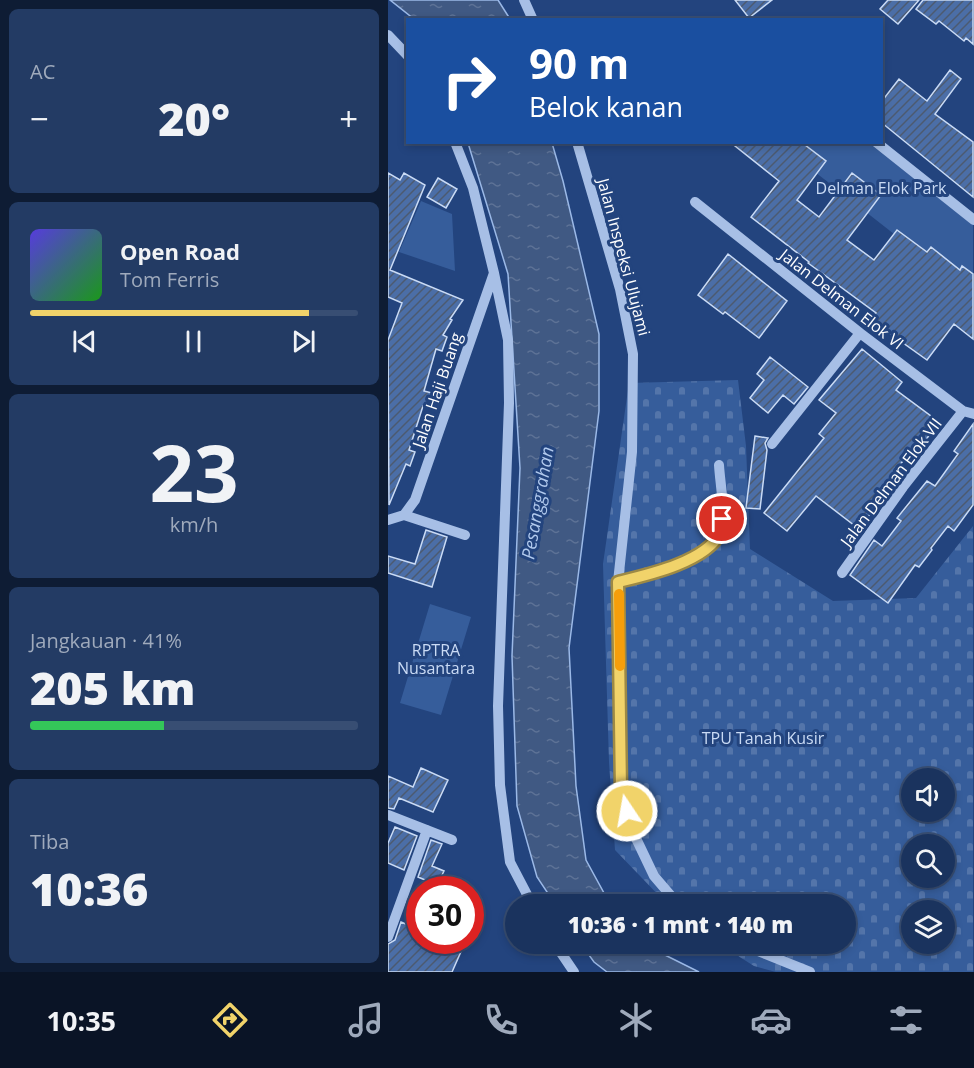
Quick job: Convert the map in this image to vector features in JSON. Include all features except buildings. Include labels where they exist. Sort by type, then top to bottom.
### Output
[{"type":"street","points":[[524,0],[533,18]]},
{"type":"street","points":[[388,35],[406,54]]},
{"type":"street","points":[[456,144],[473,188],[508,340],[509,403],[498,706],[500,785],[510,862],[527,894]]},
{"type":"street","name":"Jalan Inspeksi Ulujami","points":[[578,144],[620,289],[633,354],[632,452],[618,582],[621,790],[633,832],[654,876],[669,894]]},
{"type":"street","points":[[878,144],[973,220]]},
{"type":"street","name":"Jalan Delman Elok VI","points":[[696,202],[860,333],[968,412]]},
{"type":"street","name":"Jalan Haji Buang","points":[[404,515],[415,500],[494,273]]},
{"type":"street","points":[[772,444],[860,333]]},
{"type":"street","name":"Jalan Delman Elok VII","points":[[842,573],[903,487],[968,412]]},
{"type":"street","points":[[618,582],[658,573],[705,551],[713,543],[720,532],[722,519],[719,465]]},
{"type":"street","points":[[388,520],[404,515],[465,536]]},
{"type":"street","points":[[388,815],[452,840]]},
{"type":"street","points":[[388,937],[427,830]]},
{"type":"street","points":[[562,954],[574,972]]},
{"type":"street","points":[[766,954],[810,972]]},
{"type":"green space","name":"Delman Elok Park","points":[[779,144],[870,144],[973,225],[973,296]]},
{"type":"green space","points":[[421,201],[452,214],[455,271],[399,252]]},
{"type":"green space","name":"TPU Tanah Kusir","points":[[738,380],[746,446],[750,549],[833,601],[916,598],[973,526],[973,972],[776,972],[754,966],[735,954],[856,954],[856,894],[657,894],[615,850],[609,762],[603,564],[629,383]]},
{"type":"green space","name":"RPTRA Nusantara","points":[[430,604],[471,617],[441,715],[400,703]]},
{"type":"water","points":[[390,0],[498,0],[509,18],[413,18]]},
{"type":"water","name":"Pesanggrahan","points":[[468,144],[552,144],[599,334],[599,411],[569,648],[576,786],[586,860],[605,894],[548,894],[537,877],[517,806],[512,656],[520,468],[508,274]]},
{"type":"water","points":[[588,954],[664,954],[699,972],[607,972]]},
{"type":"slow traffic","points":[[619,594],[620,666]]},
{"type":"route","points":[[627,811],[621,790],[618,582],[658,573],[705,551],[720,532],[722,519]]}]
